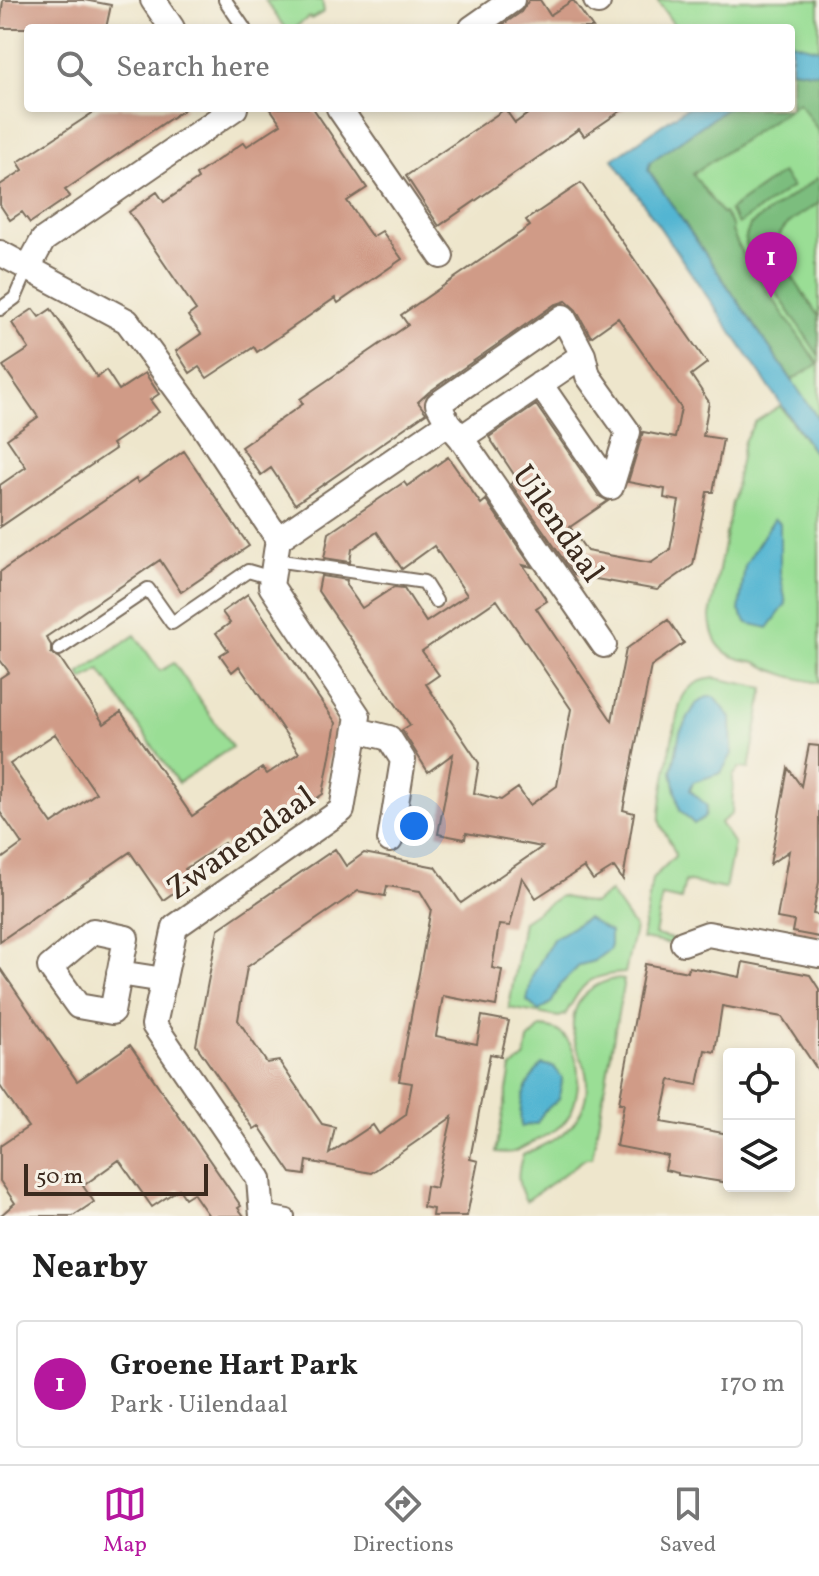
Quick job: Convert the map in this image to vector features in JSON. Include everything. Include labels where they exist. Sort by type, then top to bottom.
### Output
[{"type":"street","points":[[153,0],[169,24]]},
{"type":"street","points":[[478,24],[512,0]]},
{"type":"street","points":[[28,268],[43,240],[226,112]]},
{"type":"street","points":[[342,112],[441,256]]},
{"type":"street","points":[[0,253],[127,321],[198,418],[275,559],[271,586],[358,716],[357,730],[389,738],[403,760],[390,840]]},
{"type":"street","name":"Uilendaal","points":[[540,384],[611,487],[628,432],[588,376],[583,355],[563,317],[438,404],[604,645]]},
{"type":"street","points":[[275,559],[455,430],[540,384],[583,355]]},
{"type":"street","name":"Zwanendaal","points":[[262,1214],[259,1179],[154,1025],[175,927],[342,810],[357,730]]},
{"type":"street","points":[[683,943],[708,934],[819,955]]},
{"type":"street","points":[[119,973],[164,980]]},
{"type":"lane","points":[[225,0],[241,24]]},
{"type":"lane","points":[[0,309],[15,298],[28,268]]},
{"type":"lane","points":[[59,649],[148,589],[172,623],[248,571],[275,559],[424,582],[436,601]]},
{"type":"lane","points":[[262,1214],[288,1216]]},
{"type":"green space","points":[[265,0],[322,0],[324,12],[299,24],[282,24]]},
{"type":"green space","points":[[657,0],[819,0],[819,438],[627,158],[689,112],[795,112],[795,24],[673,24]]},
{"type":"green space","points":[[795,70],[819,73],[819,132],[799,102],[795,104]]},
{"type":"green space","points":[[721,112],[784,112],[693,174],[724,213],[733,227],[742,254],[818,364],[792,380],[648,170],[650,162]]},
{"type":"green space","points":[[782,173],[792,187],[738,224],[729,210]]},
{"type":"green space","points":[[819,177],[819,203],[788,224],[778,238],[777,247],[779,257],[819,317],[819,356],[748,250],[745,239],[750,225]]},
{"type":"green space","points":[[780,406],[819,455],[819,683],[788,676],[726,653],[717,643],[711,624],[710,616],[744,441],[755,422]]},
{"type":"green space","points":[[135,635],[160,671],[174,663],[232,747],[178,783],[100,670],[83,680],[79,674]]},
{"type":"green space","points":[[715,678],[764,688],[749,769],[739,768],[733,776],[732,814],[720,823],[734,844],[725,889],[685,881],[681,900],[662,896],[655,935],[673,939],[672,944],[642,939],[652,879],[675,856],[661,826],[660,814],[677,717],[687,691],[702,681]]},
{"type":"green space","points":[[610,892],[635,928],[625,973],[602,976],[587,983],[565,1015],[559,1017],[509,1008],[523,921],[560,896],[593,904]]},
{"type":"green space","points":[[615,979],[624,980],[592,1158],[586,1158],[526,1201],[518,1179],[523,1155],[565,1132],[578,1116],[585,1098],[586,1073],[573,1026],[577,1007],[581,999],[596,986]]},
{"type":"green space","points":[[541,1027],[559,1032],[573,1049],[578,1073],[576,1098],[567,1119],[550,1133],[515,1152],[496,1152],[511,1068],[525,1058],[528,1040]]},
{"type":"water","points":[[795,43],[819,49],[819,73],[795,70]]},
{"type":"water","points":[[680,112],[721,112],[650,162],[648,170],[819,420],[819,455],[813,451],[613,159]]},
{"type":"water","points":[[774,519],[780,523],[780,572],[786,604],[768,628],[747,623],[739,611],[745,565]]},
{"type":"water","points":[[707,697],[715,697],[731,718],[732,754],[721,773],[693,782],[690,790],[707,806],[705,817],[694,824],[680,810],[672,772],[680,732],[696,704]]},
{"type":"water","points":[[587,918],[610,932],[610,949],[594,961],[580,965],[560,985],[552,1002],[539,1011],[527,1001],[532,976],[553,939]]},
{"type":"water","points":[[542,1064],[554,1067],[562,1078],[559,1099],[544,1111],[537,1123],[521,1127],[524,1093]]},
{"type":"building","points":[[3,0],[84,0],[111,5],[107,24],[24,24],[24,28],[0,28]]},
{"type":"building","points":[[529,0],[540,0],[550,15],[573,0],[590,24],[504,24],[521,12]]},
{"type":"building","points":[[94,112],[180,112],[65,190],[70,196],[30,223],[22,212],[10,220],[0,205],[0,185],[23,170],[18,162]]},
{"type":"building","points":[[273,112],[316,112],[367,188],[347,201],[372,237],[382,231],[402,259],[338,303],[335,298],[257,352],[254,347],[207,378],[199,367],[190,373],[176,351],[201,334],[188,316],[196,310],[129,212],[157,192],[164,202],[244,142],[247,146],[281,124]]},
{"type":"building","points":[[501,112],[507,112],[515,123],[530,112],[619,112],[584,136],[579,129],[439,226],[406,176]]},
{"type":"building","points":[[581,183],[707,363],[691,375],[709,402],[703,436],[723,439],[713,492],[707,492],[693,565],[657,590],[574,575],[511,484],[517,479],[489,437],[536,405],[599,496],[608,501],[570,527],[587,551],[651,563],[670,550],[679,501],[664,498],[665,489],[628,482],[643,432],[675,438],[681,408],[618,318],[591,337],[576,310],[566,301],[554,305],[429,392],[418,402],[426,413],[295,504],[271,468],[261,475],[241,447],[303,404],[300,399],[408,325],[401,315],[530,226],[526,220]]},
{"type":"building","points":[[33,309],[39,317],[51,309],[97,377],[106,370],[119,390],[145,373],[159,394],[150,400],[159,412],[112,444],[115,449],[0,527],[0,485],[26,467],[7,439],[38,417],[3,366],[29,349],[12,323]]},
{"type":"building","points":[[184,451],[249,546],[181,592],[160,560],[46,637],[51,653],[60,658],[104,724],[121,712],[192,816],[262,768],[267,774],[299,753],[239,666],[232,672],[220,655],[228,650],[216,633],[230,623],[222,612],[248,594],[336,723],[323,794],[232,856],[224,843],[185,869],[192,880],[163,900],[130,852],[0,941],[0,860],[22,844],[0,812],[0,678],[9,672],[0,660],[0,572],[136,479],[138,483]],"holes":[[[55,734],[96,793],[52,824],[10,764]]]},
{"type":"building","points":[[448,457],[481,504],[486,500],[532,567],[523,565],[547,601],[536,608],[612,721],[626,649],[668,620],[684,643],[651,666],[623,810],[634,813],[623,880],[614,867],[593,880],[584,867],[536,898],[522,877],[510,926],[499,925],[492,968],[502,970],[496,1006],[443,996],[436,1036],[477,1044],[482,1016],[509,1021],[501,1056],[490,1054],[470,1159],[478,1161],[467,1216],[432,1216],[433,1209],[423,1207],[426,1186],[436,1188],[452,1117],[371,1173],[307,1161],[305,1175],[291,1173],[259,1126],[254,1129],[196,1045],[218,929],[335,849],[346,866],[364,853],[436,867],[461,903],[542,847],[466,833],[465,839],[438,834],[453,754],[428,772],[402,730],[410,725],[318,591],[321,576],[347,580],[346,585],[362,608],[394,587],[404,588],[426,622],[467,595],[434,546],[402,569],[377,532],[352,549],[350,562],[324,558],[329,533],[404,482],[407,486]],"holes":[[[497,600],[571,709],[557,786],[530,805],[518,788],[501,800],[474,793],[479,763],[426,684],[439,675],[422,651]],[[387,886],[420,891],[431,909],[399,1081],[412,1083],[406,1115],[379,1134],[373,1125],[329,1154],[335,1127],[322,1124],[279,1061],[267,1063],[238,1020],[247,967],[358,891],[385,896]]]},
{"type":"building","points":[[809,745],[819,746],[819,882],[813,914],[819,915],[819,937],[792,932],[794,921],[777,918],[789,851],[770,864],[788,768],[801,786]]},
{"type":"building","points":[[743,962],[810,975],[819,989],[819,1072],[782,1017],[722,1006],[715,1052],[705,1050],[698,1085],[670,1080],[661,1122],[723,1133],[723,1182],[678,1175],[665,1170],[668,1156],[616,1146],[624,1103],[619,1103],[645,964],[688,972],[689,967],[740,977]]},
{"type":"building","points":[[0,968],[77,1081],[130,1045],[241,1206],[238,1208],[244,1216],[209,1216],[193,1193],[185,1198],[179,1189],[152,1207],[119,1160],[83,1186],[94,1202],[73,1216],[0,1216],[15,1203],[0,1181],[0,1146],[28,1127],[0,1086]]},
{"type":"place","name":"Groene Hart Park","points":[[771,298]]}]
